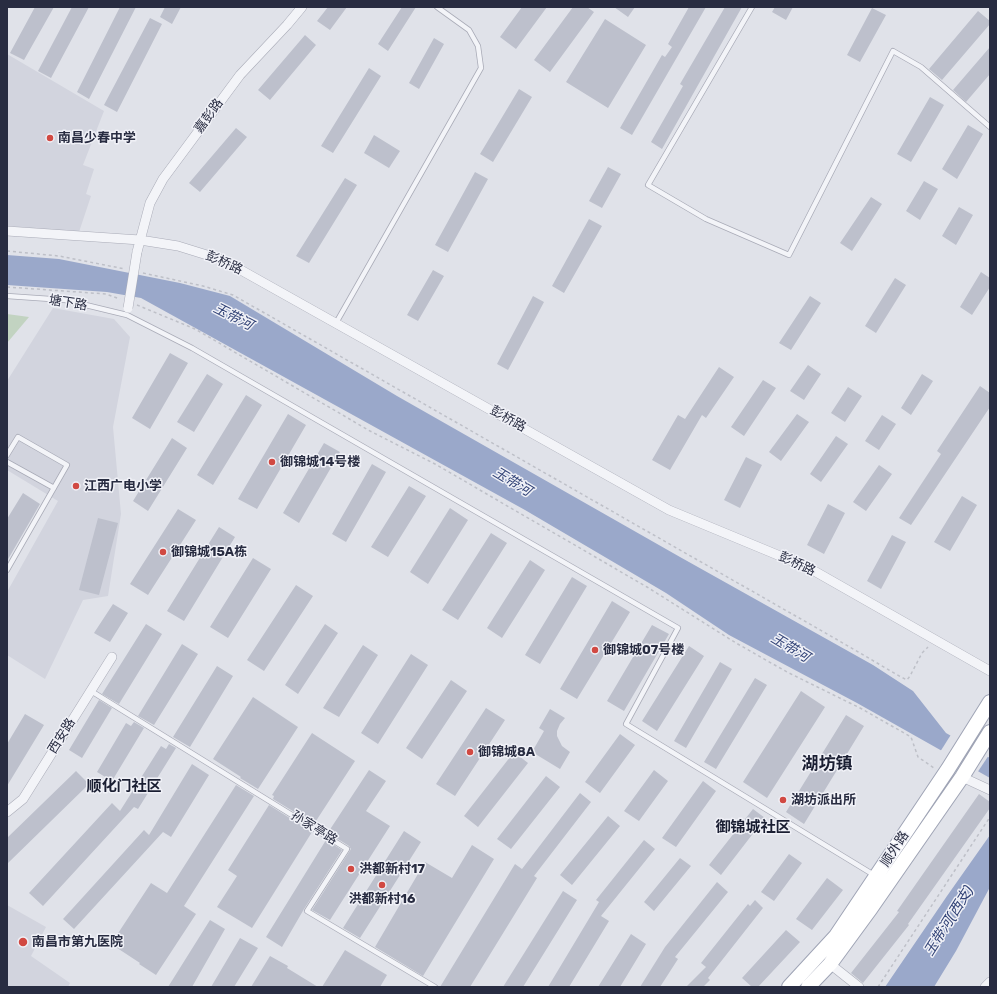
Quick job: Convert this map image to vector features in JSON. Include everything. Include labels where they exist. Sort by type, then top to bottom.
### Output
[{"type":"main road","name":"顺外路","points":[[790,987],[836,936],[877,877],[990,702]]},
{"type":"main road","name":"顺外路","points":[[808,987],[830,964],[962,777],[989,733]]},
{"type":"street","name":"嘉彭路","points":[[130,309],[137,252],[140,240],[150,203],[163,179],[240,75],[302,7]]},
{"type":"street","name":"彭桥路","points":[[7,231],[140,240],[178,246],[223,260],[669,510],[809,568],[990,672]]},
{"type":"street","name":"西安路","points":[[7,812],[22,799],[112,657]]},
{"type":"street","points":[[962,777],[990,790]]},
{"type":"street","points":[[830,964],[859,987]]},
{"type":"street","points":[[985,987],[990,982]]},
{"type":"lane","points":[[336,323],[481,68],[478,46],[469,30],[437,7]]},
{"type":"lane","points":[[752,7],[648,185],[706,219],[788,255],[893,51],[921,67],[990,127]]},
{"type":"lane","name":"塘下路","points":[[7,296],[65,300],[130,309],[192,348],[678,628],[626,724],[877,877]]},
{"type":"lane","points":[[7,455],[18,437],[67,465],[7,570]]},
{"type":"lane","points":[[7,462],[54,488]]},
{"type":"lane","name":"孙家亭路","points":[[91,691],[347,849],[307,912],[435,987]]},
{"type":"path","points":[[7,251],[59,256],[126,269]]},
{"type":"path","points":[[140,272],[203,286],[233,295],[836,639],[901,678],[907,680],[922,653],[929,647],[940,643]]},
{"type":"path","points":[[7,287],[106,294],[121,299]]},
{"type":"path","points":[[130,309],[195,329],[370,431],[434,464],[648,587],[736,643],[788,672],[862,709],[911,738],[918,757],[946,772]]},
{"type":"path","points":[[878,987],[990,817]]},
{"type":"shaded area","name":"南昌少春中学","points":[[7,54],[104,111],[83,165],[94,169],[86,194],[91,196],[79,232],[7,226]]},
{"type":"shaded area","name":"江西广电小学","points":[[53,308],[114,319],[130,337],[113,427],[121,514],[108,596],[83,600],[45,679],[7,655],[7,592],[58,501],[7,470],[7,381]]},
{"type":"shaded area","name":"南昌市第九医院","points":[[7,905],[46,927],[31,956],[70,983],[68,987],[7,987]]},
{"type":"green space","points":[[7,314],[29,317],[7,343]]},
{"type":"water","name":"玉带河","points":[[7,255],[59,259],[180,283],[230,296],[397,396],[873,665],[913,691],[946,733],[990,758],[990,778],[857,703],[729,635],[666,593],[525,510],[141,298],[107,292],[7,285]]},
{"type":"water","name":"玉带河(西支)","points":[[990,835],[990,887],[956,951],[934,987],[885,987],[947,896]]},
{"type":"pier","points":[[952,733],[989,755],[977,773],[940,752]]},
{"type":"building","points":[[35,7],[54,7],[24,60],[10,53]]},
{"type":"building","points":[[72,7],[89,7],[51,78],[38,71]]},
{"type":"building","points":[[120,7],[136,7],[89,99],[77,92]]},
{"type":"building","points":[[165,7],[181,7],[172,24],[160,17]]},
{"type":"building","points":[[328,7],[347,7],[330,30],[317,21]]},
{"type":"building","points":[[402,7],[416,7],[388,51],[378,44]]},
{"type":"building","points":[[522,7],[547,7],[516,49],[500,37]]},
{"type":"building","points":[[573,7],[587,7],[594,12],[550,72],[534,60]]},
{"type":"building","points":[[614,7],[635,7],[628,17]]},
{"type":"building","points":[[689,7],[706,7],[632,135],[620,128],[662,55],[665,57],[672,47],[668,44]]},
{"type":"building","points":[[725,7],[742,7],[662,149],[651,142],[683,86],[680,84]]},
{"type":"building","points":[[775,7],[793,7],[786,20],[772,12]]},
{"type":"building","points":[[872,8],[886,15],[860,62],[847,55]]},
{"type":"building","points":[[978,11],[990,21],[990,24],[942,80],[929,69]]},
{"type":"building","points":[[150,18],[162,24],[117,112],[104,105]]},
{"type":"building","points":[[605,19],[646,45],[608,108],[566,82]]},
{"type":"building","points":[[305,35],[316,45],[270,100],[258,90]]},
{"type":"building","points":[[434,38],[444,44],[419,89],[409,83]]},
{"type":"building","points":[[990,47],[990,74],[966,102],[953,90]]},
{"type":"building","points":[[369,68],[381,76],[333,153],[321,146]]},
{"type":"building","points":[[519,89],[532,97],[493,162],[480,154]]},
{"type":"building","points":[[930,97],[944,105],[911,162],[897,154]]},
{"type":"building","points":[[968,125],[983,134],[957,179],[942,169]]},
{"type":"building","points":[[236,128],[247,137],[200,192],[189,183]]},
{"type":"building","points":[[374,135],[400,151],[389,168],[364,153]]},
{"type":"building","points":[[608,167],[621,174],[602,208],[589,201]]},
{"type":"building","points":[[475,172],[488,179],[448,252],[435,245]]},
{"type":"building","points":[[345,178],[357,185],[309,263],[296,256]]},
{"type":"building","points":[[924,181],[938,189],[920,220],[906,211]]},
{"type":"building","points":[[871,197],[882,204],[852,251],[840,243]]},
{"type":"building","points":[[959,207],[973,215],[956,245],[942,236]]},
{"type":"building","points":[[589,219],[602,226],[564,293],[552,286]]},
{"type":"building","points":[[433,270],[444,276],[418,321],[407,315]]},
{"type":"building","points":[[981,272],[990,278],[990,287],[972,315],[960,307]]},
{"type":"building","points":[[895,278],[906,285],[876,333],[865,326]]},
{"type":"building","points":[[533,296],[544,302],[508,370],[497,364]]},
{"type":"building","points":[[810,296],[821,303],[791,350],[779,343]]},
{"type":"building","points":[[170,353],[188,363],[150,429],[132,418]]},
{"type":"building","points":[[808,365],[821,374],[804,400],[790,391]]},
{"type":"building","points":[[719,367],[734,377],[706,418],[702,415],[670,470],[652,460],[678,415],[685,419]]},
{"type":"building","points":[[207,374],[223,384],[194,432],[177,422]]},
{"type":"building","points":[[922,374],[933,381],[911,415],[901,408]]},
{"type":"building","points":[[763,380],[776,388],[744,436],[731,427]]},
{"type":"building","points":[[980,386],[990,393],[990,407],[911,525],[899,518],[941,454],[937,451]]},
{"type":"building","points":[[848,387],[862,396],[845,422],[831,413]]},
{"type":"building","points":[[246,395],[262,405],[213,485],[197,475]]},
{"type":"building","name":"御锦城14号楼","points":[[288,414],[306,425],[257,509],[238,499]]},
{"type":"building","points":[[797,414],[809,422],[781,461],[769,452]]},
{"type":"building","points":[[882,415],[896,424],[879,450],[865,441]]},
{"type":"building","points":[[836,436],[848,444],[821,482],[810,474]]},
{"type":"building","points":[[172,438],[187,448],[148,511],[133,501]]},
{"type":"building","points":[[324,443],[340,452],[299,523],[283,513]]},
{"type":"building","points":[[746,457],[762,465],[740,508],[724,500]]},
{"type":"building","points":[[372,464],[386,472],[346,542],[332,534]]},
{"type":"building","points":[[879,465],[892,474],[866,511],[853,502]]},
{"type":"building","points":[[409,486],[426,496],[388,557],[371,547]]},
{"type":"building","points":[[23,493],[40,504],[7,561],[7,519]]},
{"type":"building","points":[[962,496],[977,505],[950,551],[934,542]]},
{"type":"building","points":[[828,504],[845,513],[824,554],[807,545]]},
{"type":"building","points":[[450,508],[468,520],[428,584],[410,572]]},
{"type":"building","name":"御锦城15A栋","points":[[178,509],[196,520],[148,595],[130,584]]},
{"type":"building","points":[[98,518],[118,523],[99,595],[79,590]]},
{"type":"building","points":[[219,527],[235,537],[184,621],[167,611]]},
{"type":"building","points":[[491,533],[507,543],[458,620],[442,610]]},
{"type":"building","points":[[892,535],[906,542],[881,589],[867,581]]},
{"type":"building","points":[[253,558],[271,569],[228,638],[210,627]]},
{"type":"building","points":[[530,560],[545,570],[502,638],[487,628]]},
{"type":"building","points":[[572,577],[587,586],[540,664],[525,655]]},
{"type":"building","points":[[296,585],[313,596],[264,671],[247,660]]},
{"type":"building","name":"御锦城07号楼","points":[[612,601],[630,612],[577,699],[560,689]]},
{"type":"building","points":[[113,604],[128,613],[110,642],[94,633]]},
{"type":"building","points":[[146,624],[162,634],[119,704],[102,694]]},
{"type":"building","points":[[325,624],[338,633],[298,694],[285,685]]},
{"type":"building","points":[[652,625],[669,634],[624,711],[607,701]]},
{"type":"building","points":[[182,644],[198,654],[154,725],[138,716]]},
{"type":"building","points":[[363,645],[378,655],[339,717],[323,708]]},
{"type":"building","points":[[689,646],[704,656],[657,731],[642,721]]},
{"type":"building","points":[[411,654],[428,665],[378,744],[361,733]]},
{"type":"building","points":[[720,662],[732,669],[686,748],[674,741]]},
{"type":"building","points":[[217,666],[233,676],[190,747],[173,737]]},
{"type":"building","points":[[755,678],[767,685],[716,769],[704,762]]},
{"type":"building","points":[[451,680],[467,691],[422,759],[406,748]]},
{"type":"building","points":[[801,691],[825,707],[767,798],[743,782]]},
{"type":"building","points":[[253,697],[298,727],[258,789],[213,759]]},
{"type":"building","points":[[99,700],[112,708],[82,758],[69,750]]},
{"type":"building","name":"御锦城8A","points":[[486,708],[505,720],[455,796],[436,784]]},
{"type":"building","points":[[550,709],[565,718],[560,724],[557,731],[557,736],[562,746],[570,752],[560,769],[532,752],[544,731],[539,728]]},
{"type":"building","points":[[25,714],[44,725],[7,786],[7,744]]},
{"type":"building","points":[[846,715],[864,726],[804,824],[786,812]]},
{"type":"building","points":[[134,722],[144,728],[112,781],[97,772],[126,723],[131,726]]},
{"type":"building","points":[[312,733],[355,761],[314,824],[273,799],[274,796],[272,795]]},
{"type":"building","points":[[620,734],[635,745],[600,793],[585,782]]},
{"type":"building","points":[[169,744],[176,748],[138,809],[134,807],[43,906],[29,893],[112,803],[120,811],[161,746],[166,749]]},
{"type":"building","points":[[514,752],[528,763],[478,827],[464,816]]},
{"type":"building","points":[[192,764],[209,775],[171,837],[163,832],[74,929],[63,919],[144,830],[149,835]]},
{"type":"building","points":[[369,770],[386,781],[366,811],[390,826],[330,920],[312,910],[351,849],[349,846],[330,834],[331,832],[329,831]]},
{"type":"building","points":[[654,770],[668,781],[639,821],[624,811]]},
{"type":"building","points":[[76,771],[89,784],[7,864],[7,838]]},
{"type":"building","points":[[546,776],[560,787],[511,849],[497,839]]},
{"type":"building","points":[[703,781],[716,791],[676,847],[662,838]]},
{"type":"building","points":[[236,785],[254,796],[184,906],[196,914],[156,975],[111,944],[151,883],[167,893]]},
{"type":"building","points":[[580,793],[591,802],[534,876],[537,878],[470,987],[440,987],[515,864],[522,869]]},
{"type":"building","points":[[979,794],[990,802],[990,808],[908,924],[909,925],[863,983],[851,973],[899,912],[897,911]]},
{"type":"building","points":[[269,805],[312,832],[252,928],[217,907],[237,876],[228,870]]},
{"type":"building","points":[[753,809],[765,818],[721,875],[709,865]]},
{"type":"building","points":[[608,816],[620,826],[572,885],[560,875]]},
{"type":"building","name":"洪都新村16","points":[[404,831],[421,842],[360,938],[343,928]]},
{"type":"building","points":[[326,840],[342,850],[304,909],[282,947],[266,937]]},
{"type":"building","points":[[644,840],[655,849],[601,916],[609,921],[569,987],[548,987],[599,902],[596,900]]},
{"type":"building","points":[[472,845],[494,859],[423,976],[375,947],[425,862],[452,878]]},
{"type":"building","points":[[789,854],[802,863],[774,901],[761,892]]},
{"type":"building","points":[[680,858],[691,866],[654,911],[644,902]]},
{"type":"building","points":[[827,878],[843,890],[812,930],[796,919]]},
{"type":"building","points":[[717,882],[728,892],[675,957],[678,959],[660,987],[640,987],[665,947]]},
{"type":"building","points":[[563,891],[577,900],[523,987],[503,987]]},
{"type":"building","points":[[755,900],[763,908],[708,978],[710,980],[703,987],[686,987],[706,967],[701,963],[748,904],[750,906]]},
{"type":"building","points":[[210,920],[225,929],[192,987],[168,987]]},
{"type":"building","points":[[786,930],[800,942],[758,987],[752,987],[742,978]]},
{"type":"building","points":[[631,934],[646,944],[620,987],[598,987]]},
{"type":"building","points":[[240,938],[258,948],[234,987],[211,987]]},
{"type":"building","points":[[345,950],[387,975],[380,987],[322,987]]},
{"type":"building","points":[[270,956],[288,966],[287,968],[318,987],[251,987]]},
{"type":"place","name":"南昌少春中学","points":[[50,138]]},
{"type":"place","name":"御锦城14号楼","points":[[272,462]]},
{"type":"place","name":"江西广电小学","points":[[76,486]]},
{"type":"place","name":"御锦城15A栋","points":[[163,552]]},
{"type":"place","name":"御锦城07号楼","points":[[595,650]]},
{"type":"place","name":"御锦城8A","points":[[470,752]]},
{"type":"place","name":"湖坊派出所","points":[[783,800]]},
{"type":"place","name":"洪都新村17","points":[[351,869]]},
{"type":"place","name":"洪都新村16","points":[[382,885]]},
{"type":"place","name":"南昌市第九医院","points":[[23,942]]},
{"type":"district","name":"湖坊镇","points":[[827,764]]},
{"type":"district","name":"顺化门社区","points":[[124,787]]},
{"type":"district","name":"御锦城社区","points":[[753,828]]}]
